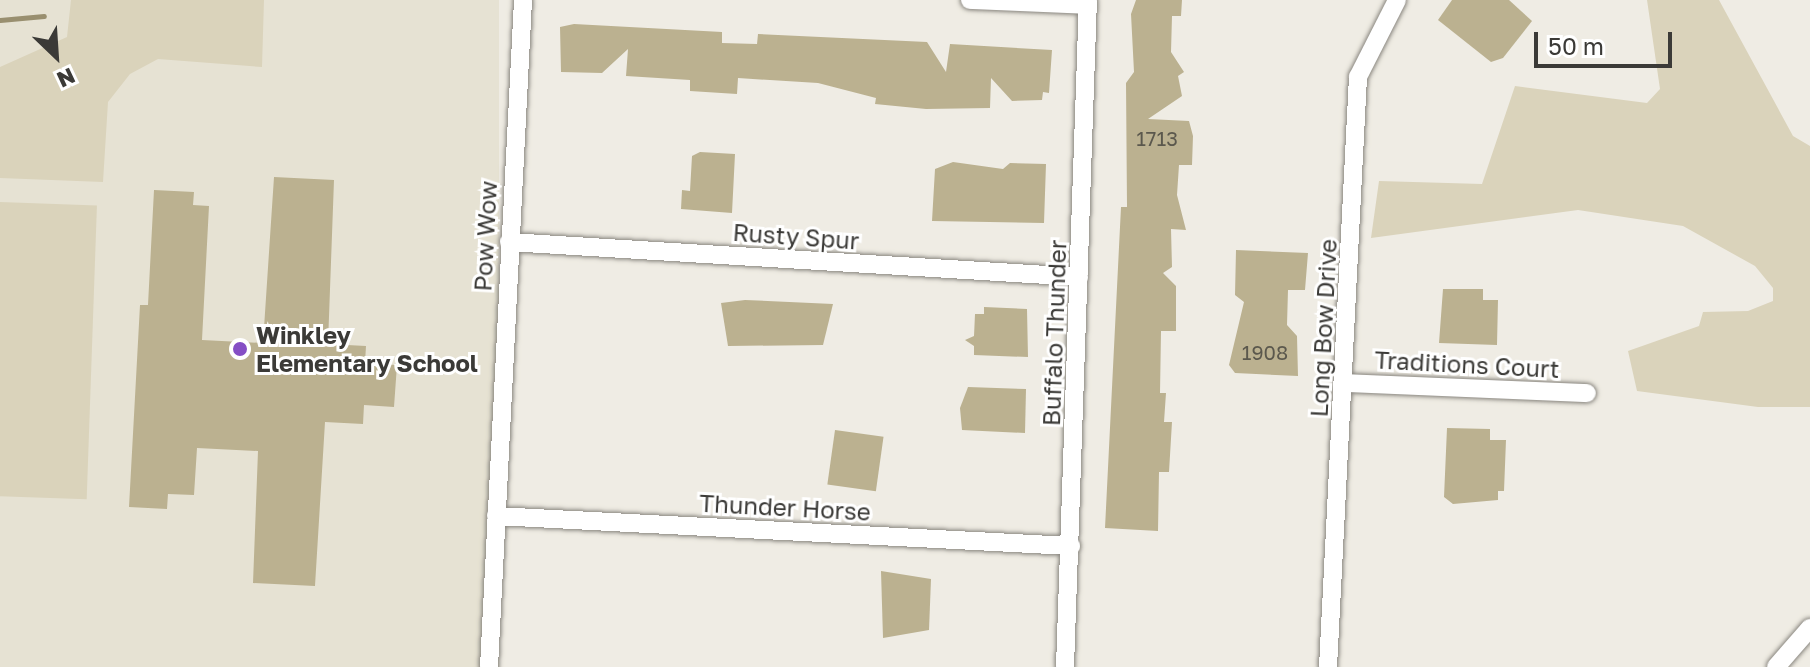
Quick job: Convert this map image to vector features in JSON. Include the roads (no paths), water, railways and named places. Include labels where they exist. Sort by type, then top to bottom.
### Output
[{"type":"street","name":"Pow Wow","points":[[489,667],[523,0]]},
{"type":"street","points":[[970,0],[1088,2]]},
{"type":"street","name":"Long Bow Drive","points":[[1328,667],[1345,383],[1358,77],[1397,0]]},
{"type":"street","name":"Buffalo Thunder","points":[[1065,667],[1088,2]]},
{"type":"street","name":"Rusty Spur","points":[[509,242],[1079,277]]},
{"type":"street","name":"Traditions Court","points":[[1345,383],[1587,393]]},
{"type":"street","name":"Thunder Horse","points":[[496,516],[1071,546]]},
{"type":"street","points":[[1776,667],[1810,628]]},
{"type":"waterway","points":[[0,20],[44,16]]},
{"type":"place","name":"Winkley Elementary School","points":[[240,349]]}]
